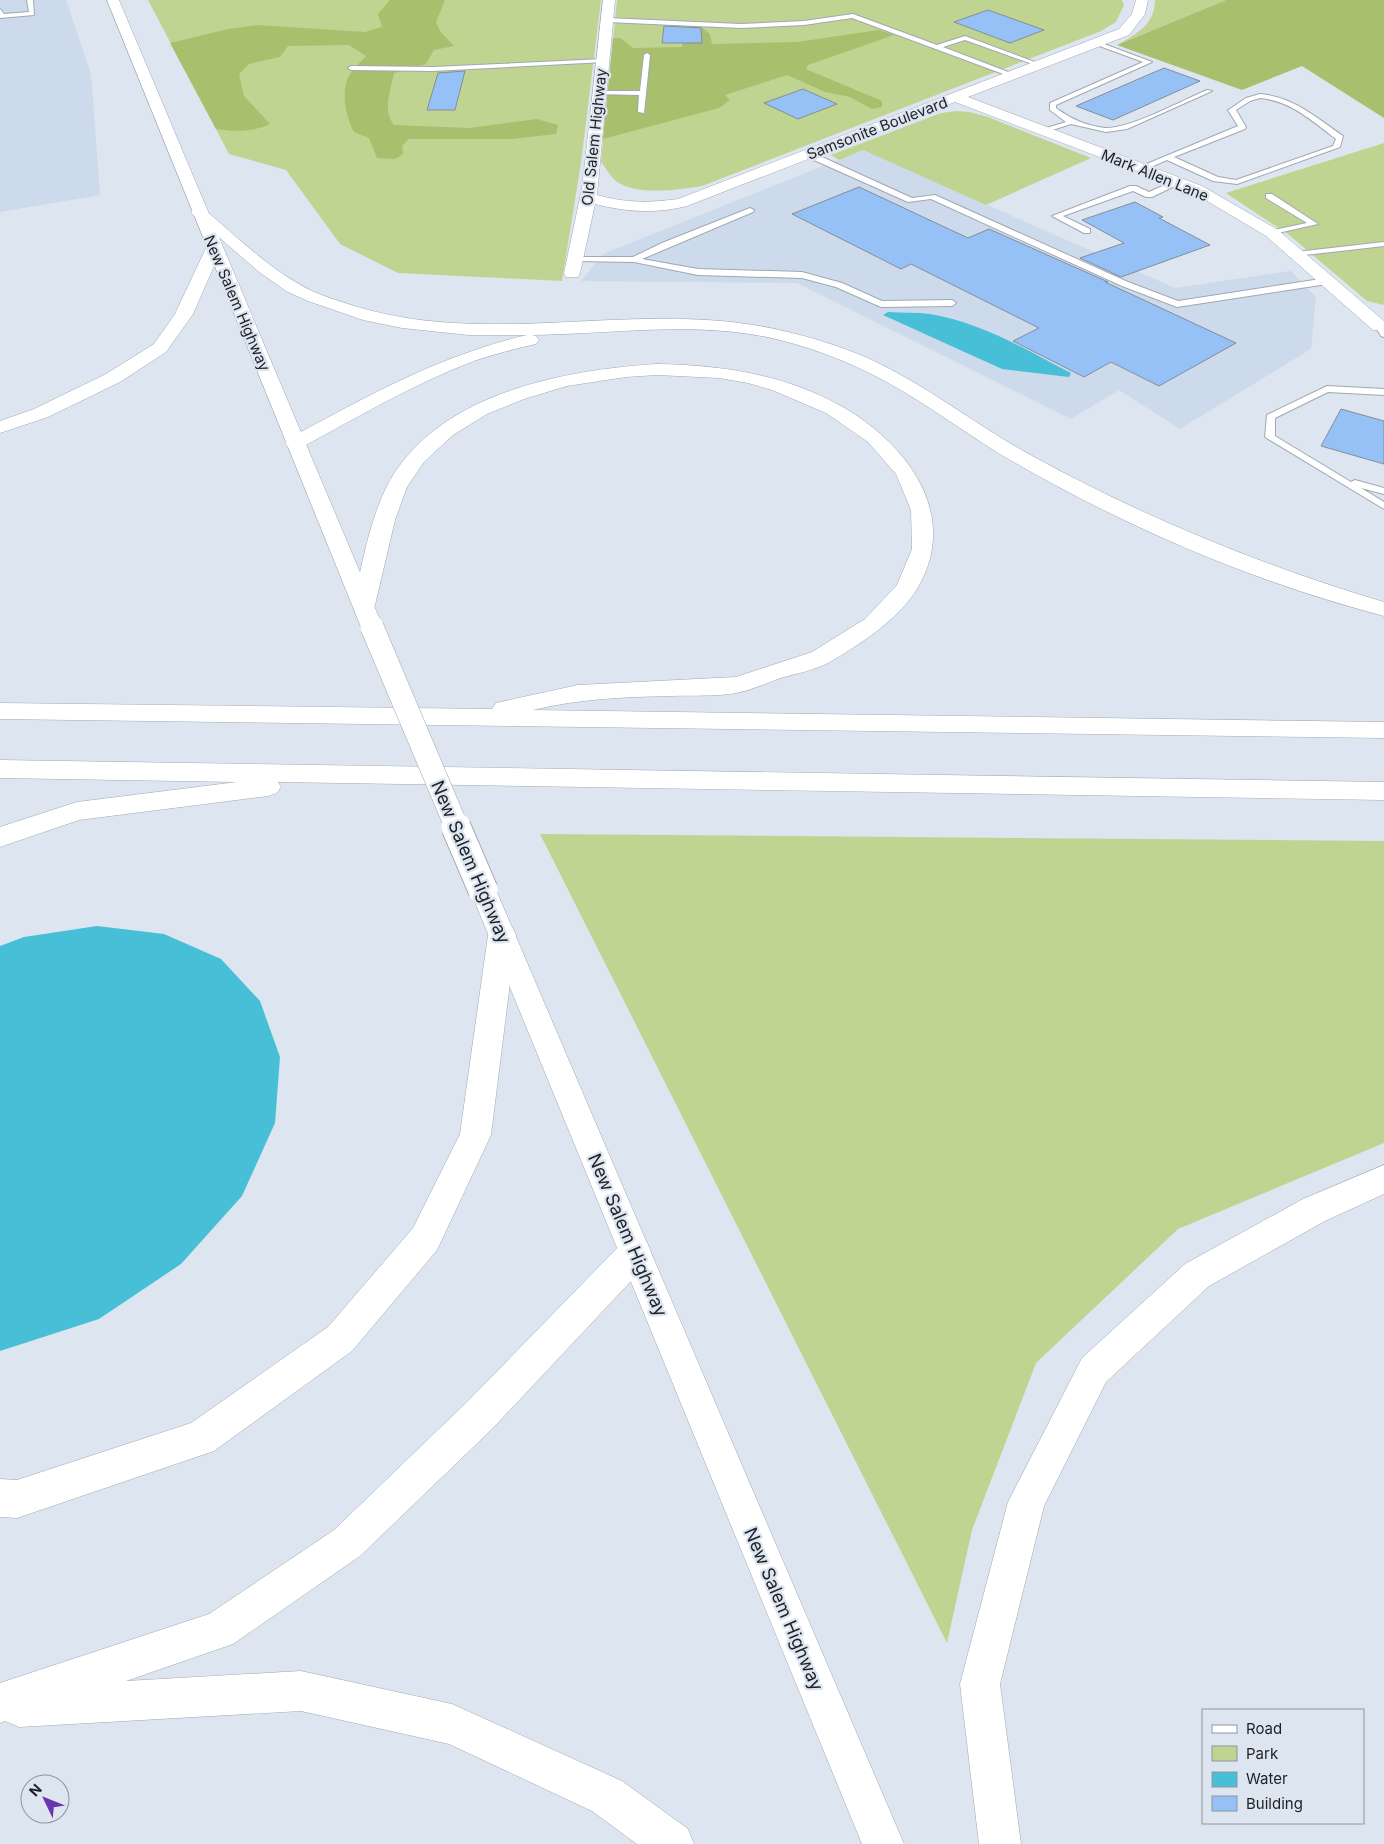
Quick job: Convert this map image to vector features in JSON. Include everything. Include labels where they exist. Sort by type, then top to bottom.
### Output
[{"type":"main road","name":"New Salem Highway","points":[[113,0],[295,443],[883,1844]]},
{"type":"main road","name":"Old Salem Highway","points":[[574,266],[588,197],[609,0]]},
{"type":"main road","name":"Samsonite Boulevard","points":[[588,197],[611,204],[651,208],[681,203],[1124,32],[1136,20],[1142,6],[1142,0]]},
{"type":"main road","name":"Mark Allen Lane","points":[[957,98],[1197,189],[1272,233],[1382,330]]},
{"type":"main road","points":[[199,213],[265,268],[307,295],[355,312],[408,324],[478,331],[710,325],[770,333],[837,353],[890,376],[1025,460],[1115,508],[1204,547],[1340,596],[1384,609]]},
{"type":"main road","points":[[0,427],[41,413],[113,378],[160,348],[184,314],[214,248]]},
{"type":"main road","points":[[295,443],[410,382],[461,358],[524,341],[600,327]]},
{"type":"main road","points":[[368,616],[391,498],[406,471],[427,447],[450,428],[481,410],[514,396],[584,377],[637,371],[706,372],[743,377],[777,386],[820,402],[867,430],[888,449],[906,472],[919,496],[923,520],[923,543],[920,564],[911,584],[875,625],[819,658],[736,685],[577,692],[458,719]]},
{"type":"main road","points":[[0,711],[458,719],[1384,730]]},
{"type":"main road","points":[[0,769],[1384,791]]},
{"type":"main road","points":[[0,837],[77,811],[376,775]]},
{"type":"main road","points":[[0,1498],[17,1498],[201,1438],[340,1340],[425,1239],[475,1135],[502,935]]},
{"type":"main road","points":[[1000,1844],[980,1684],[1027,1502],[1094,1370],[1196,1275],[1314,1210],[1384,1179]]},
{"type":"main road","points":[[0,1703],[219,1630],[347,1543],[479,1416],[635,1253]]},
{"type":"main road","points":[[0,1708],[301,1691],[452,1724],[606,1796],[673,1844]]},
{"type":"lane","points":[[0,11],[1,16],[32,14],[30,0]]},
{"type":"lane","points":[[607,20],[741,26],[804,24],[853,16],[1014,76]]},
{"type":"lane","points":[[937,47],[964,38],[1040,65]]},
{"type":"lane","points":[[1096,43],[1149,62],[1052,104],[1054,111],[1071,122],[1096,129],[1116,130],[1209,91]]},
{"type":"lane","points":[[642,112],[647,55]]},
{"type":"lane","points":[[351,68],[433,69],[603,61]]},
{"type":"lane","points":[[600,93],[643,92]]},
{"type":"lane","points":[[1141,168],[1167,157],[1242,127],[1232,110],[1249,99],[1273,96],[1291,104],[1340,138],[1336,147],[1237,182],[1216,179],[1167,157]]},
{"type":"lane","points":[[1046,132],[1071,122]]},
{"type":"lane","points":[[808,154],[911,200],[932,197],[1125,284],[1177,304],[1327,281]]},
{"type":"lane","points":[[1087,232],[1056,216],[1133,188],[1149,195],[1179,182]]},
{"type":"lane","points":[[1269,196],[1314,224],[1272,233]]},
{"type":"lane","points":[[634,260],[665,245],[750,210]]},
{"type":"lane","points":[[1296,254],[1384,244]]},
{"type":"lane","points":[[574,266],[634,260],[698,272],[802,275],[839,285],[881,304],[952,303]]},
{"type":"lane","points":[[1384,392],[1327,389],[1270,417],[1270,437],[1384,506]]},
{"type":"lane","points":[[1337,478],[1384,491]]},
{"type":"shaded area","points":[[0,0],[66,0],[91,74],[100,195],[0,212]]},
{"type":"shaded area","points":[[863,150],[1175,288],[1291,271],[1316,297],[1311,349],[1180,429],[1119,390],[1071,419],[797,283],[581,281],[603,254]]},
{"type":"green space","points":[[148,0],[601,0],[581,163],[562,281],[398,273],[340,244],[286,170],[229,154]]},
{"type":"green space","points":[[390,0],[445,0],[436,22],[440,31],[454,46],[434,50],[426,64],[394,73],[388,106],[390,119],[394,125],[469,128],[537,119],[558,125],[556,134],[512,139],[409,139],[402,146],[403,154],[395,159],[377,158],[369,138],[354,132],[347,113],[345,91],[348,78],[366,56],[349,45],[288,46],[280,57],[249,64],[239,74],[244,96],[270,124],[244,131],[216,129],[170,43],[228,29],[257,25],[365,32],[382,27],[378,14]]},
{"type":"green space","points":[[617,0],[1122,0],[1124,5],[1116,22],[1101,31],[702,186],[658,191],[634,189],[624,186],[614,179],[601,162]]},
{"type":"green space","points":[[1155,0],[1226,0],[1117,45],[1143,28],[1152,16]]},
{"type":"green space","points":[[1226,0],[1384,0],[1384,118],[1302,66],[1242,90],[1117,45]]},
{"type":"green space","points":[[700,26],[710,34],[712,44],[797,42],[879,30],[894,35],[808,65],[806,69],[882,101],[882,107],[872,109],[850,97],[825,92],[787,75],[725,95],[730,100],[719,108],[603,139],[613,38],[620,38],[633,48],[682,47],[684,28]]},
{"type":"green space","points":[[970,112],[988,117],[1091,158],[986,205],[863,150],[839,160],[831,155],[941,113]]},
{"type":"green space","points":[[1384,143],[1384,305],[1367,301],[1289,235],[1226,193]]},
{"type":"green space","points":[[540,834],[1384,841],[1384,1143],[1178,1229],[1036,1363],[972,1530],[947,1643]]},
{"type":"water","points":[[888,312],[930,314],[967,323],[1020,346],[1071,373],[1069,377],[1002,369],[883,315]]},
{"type":"water","points":[[97,926],[164,934],[221,959],[260,1001],[280,1057],[275,1123],[242,1196],[181,1264],[99,1319],[0,1351],[0,946],[24,937]]},
{"type":"building","points":[[988,10],[1044,30],[1010,43],[954,22]]},
{"type":"building","points":[[664,26],[701,28],[702,43],[662,43]]},
{"type":"building","points":[[1164,68],[1200,81],[1113,120],[1076,106]]},
{"type":"building","points":[[465,71],[455,110],[427,110],[438,73]]},
{"type":"building","points":[[803,89],[837,104],[798,119],[764,103]]},
{"type":"building","points":[[859,187],[968,238],[989,229],[1108,282],[1105,282],[1236,343],[1159,386],[1111,362],[1084,377],[1013,341],[1039,328],[911,264],[901,269],[792,214]]},
{"type":"building","points":[[1135,202],[1163,217],[1159,218],[1210,245],[1121,277],[1080,258],[1124,243],[1082,220]]},
{"type":"building","points":[[1341,409],[1384,421],[1384,464],[1321,446]]}]
